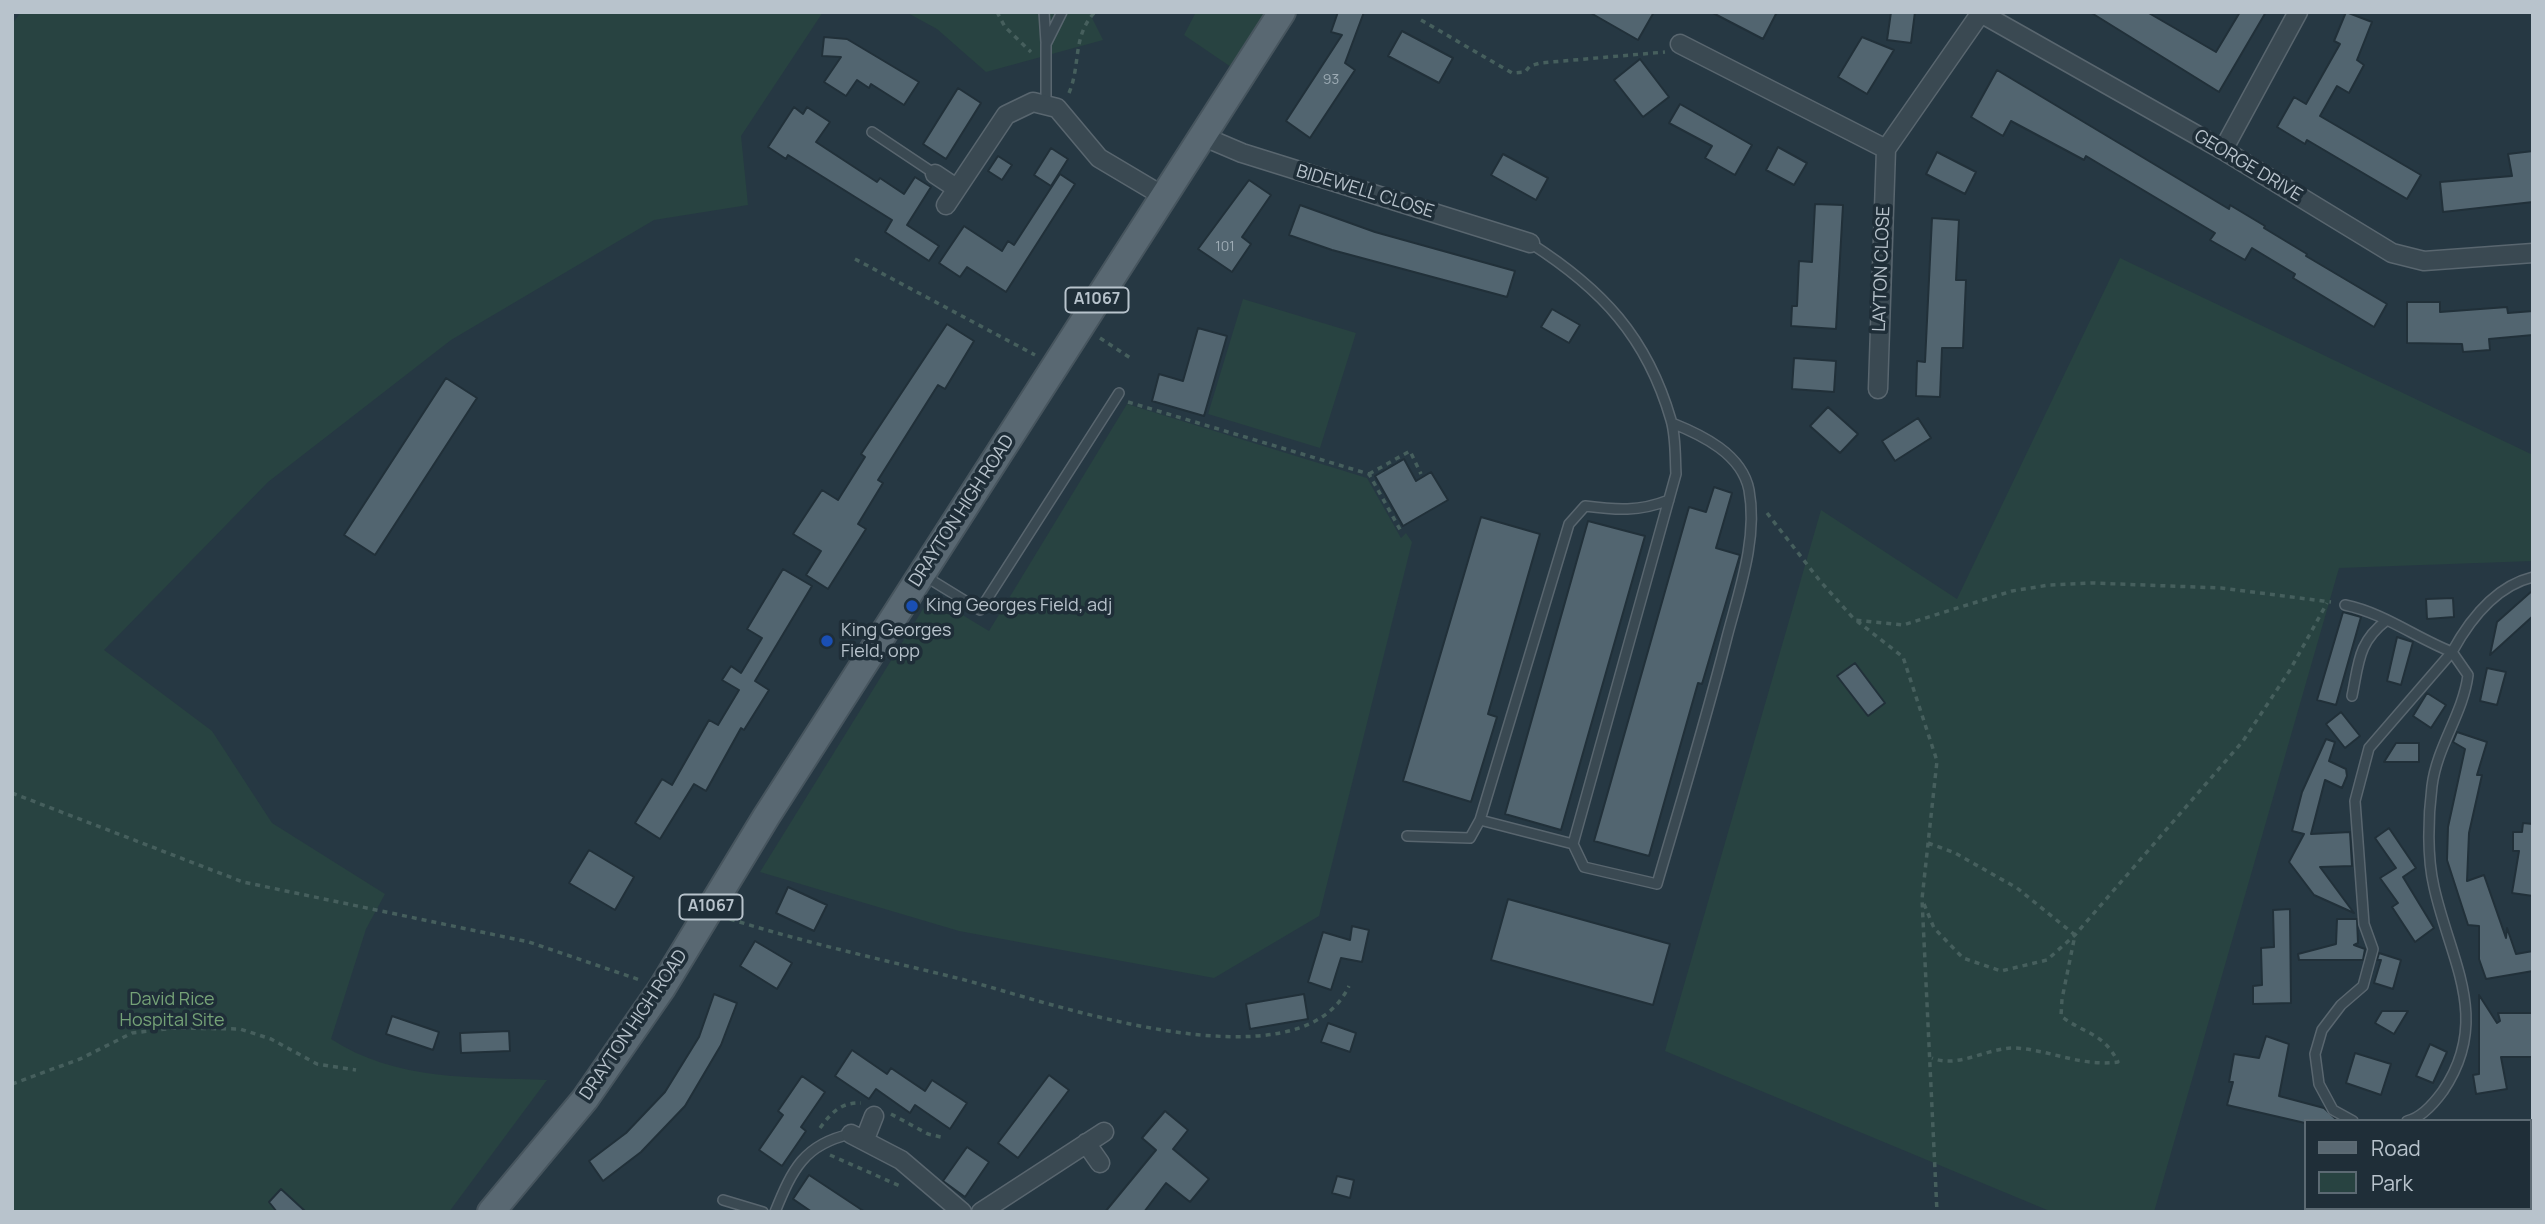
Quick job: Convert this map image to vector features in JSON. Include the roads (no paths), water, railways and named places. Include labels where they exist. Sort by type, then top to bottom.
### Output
[{"type":"main road","name":"DRAYTON HIGH ROAD","points":[[491,1212],[585,1099],[662,988],[922,574],[1282,12]]},
{"type":"street","points":[[2223,150],[2298,12]]},
{"type":"street","points":[[1680,44],[1886,149],[1980,13]]},
{"type":"street","name":"GEORGE DRIVE","points":[[1980,13],[2223,150],[2392,253],[2424,261],[2533,253]]},
{"type":"street","points":[[946,205],[1006,115],[1033,102],[1051,106],[1099,158],[1163,196]]},
{"type":"street","name":"BIDEWELL CLOSE","points":[[1202,136],[1242,153],[1530,243]]},
{"type":"street","name":"LAYTON CLOSE","points":[[1878,389],[1886,149]]},
{"type":"street","points":[[935,174],[956,188]]},
{"type":"street","points":[[874,1116],[858,1137],[901,1160],[962,1212]]},
{"type":"street","points":[[981,1212],[1104,1132]]},
{"type":"street","points":[[1086,1143],[1100,1163]]},
{"type":"lane","points":[[1044,12],[1044,61],[1051,106]]},
{"type":"lane","points":[[1046,44],[1062,12]]},
{"type":"lane","points":[[872,132],[935,174]]},
{"type":"lane","points":[[1530,243],[1572,270],[1613,307],[1650,363],[1672,423],[1676,474],[1573,844],[1584,867],[1657,884],[1709,707],[1746,561],[1749,489],[1734,461],[1707,436],[1672,423]]},
{"type":"lane","points":[[922,574],[980,610],[1118,396]]},
{"type":"lane","points":[[1408,836],[1470,838],[1480,820],[1569,524],[1585,506],[1626,511],[1648,508],[1669,500]]},
{"type":"lane","points":[[2349,1119],[2333,1110],[2319,1084],[2315,1054],[2322,1030],[2341,1005],[2363,986],[2373,949],[2364,924],[2355,801],[2370,748],[2452,652],[2484,606],[2516,581],[2533,577]]},
{"type":"lane","points":[[2345,605],[2370,610],[2426,642],[2452,652],[2468,675],[2465,699],[2447,732],[2432,784],[2430,845],[2433,886],[2452,940],[2463,995],[2467,1033],[2454,1074],[2439,1096],[2415,1119]]},
{"type":"lane","points":[[2352,696],[2361,651],[2370,633],[2387,620]]},
{"type":"lane","points":[[1480,820],[1573,844]]},
{"type":"lane","points":[[775,1212],[799,1161],[814,1148],[858,1137]]},
{"type":"lane","points":[[723,1200],[763,1212]]},
{"type":"place","name":"King Georges Field, adj","points":[[912,606]]},
{"type":"place","name":"King Georges Field, opp","points":[[827,641]]},
{"type":"park label","name":"David Rice Hospital Site","points":[[172,1010]]}]
